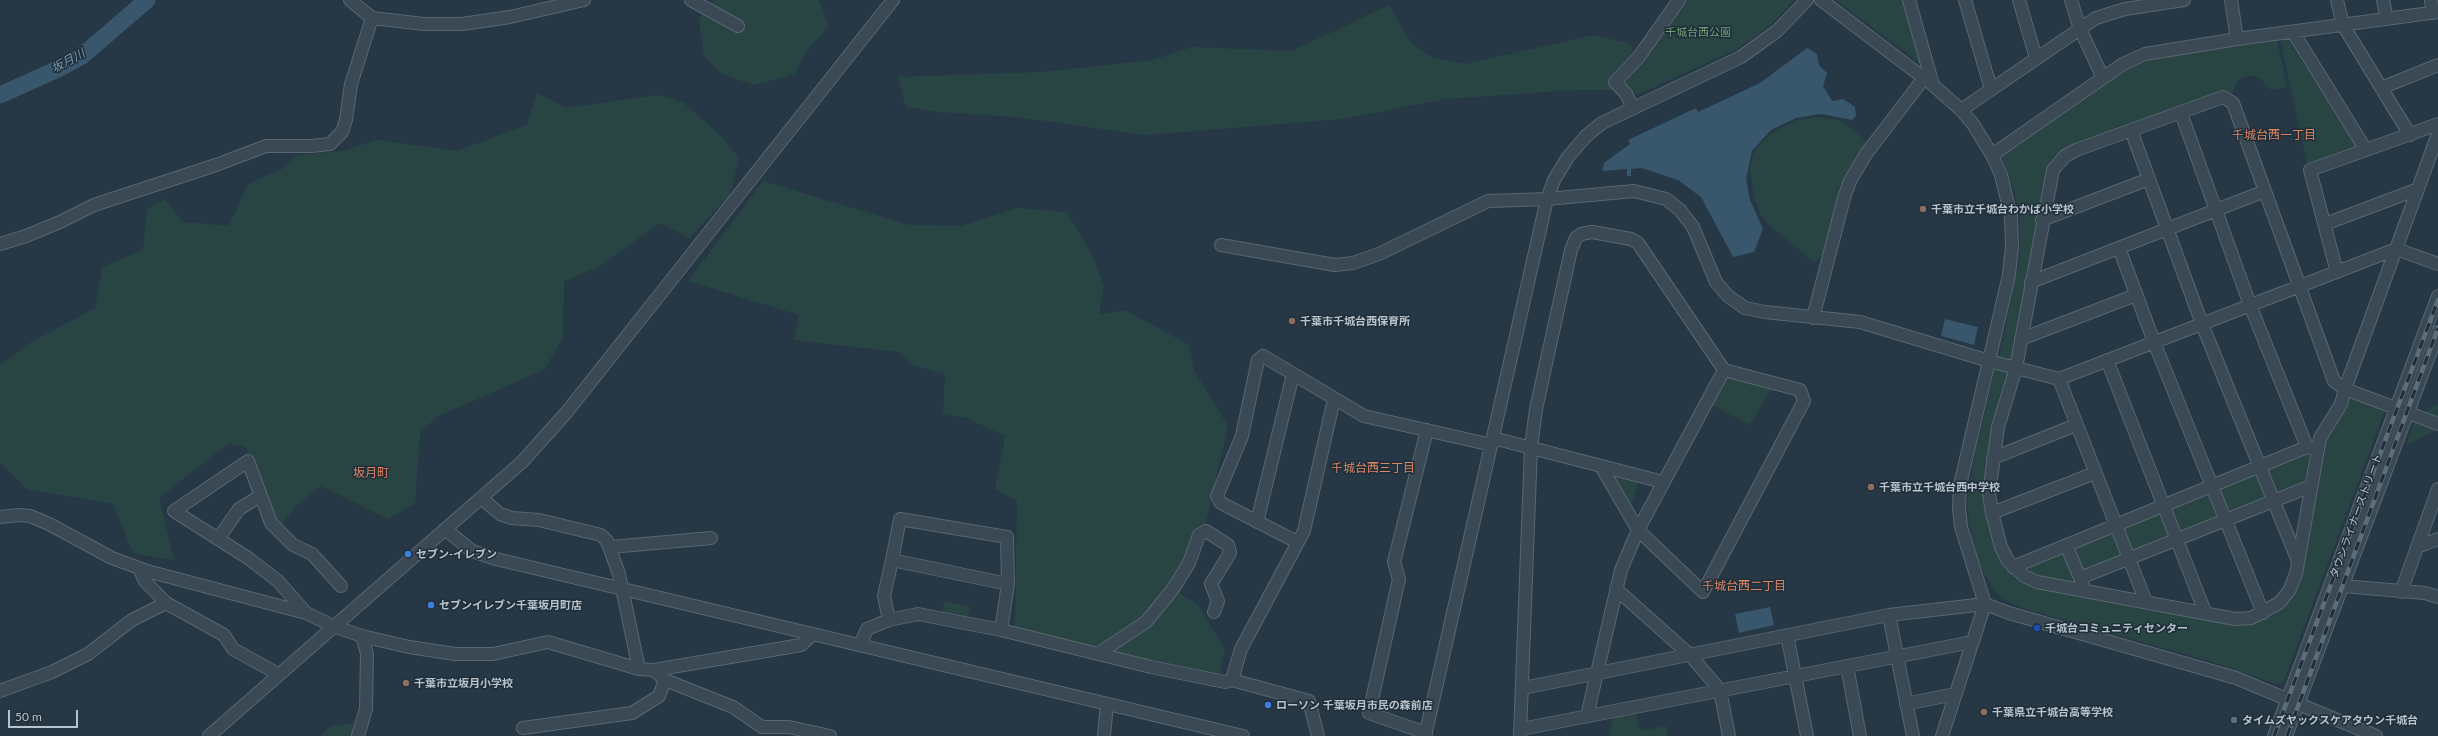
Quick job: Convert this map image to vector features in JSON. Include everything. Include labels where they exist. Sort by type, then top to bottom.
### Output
[{"type":"street","points":[[350,0],[372,18],[417,24],[462,24],[510,17],[584,0]]},
{"type":"street","points":[[692,0],[738,26]]},
{"type":"street","points":[[209,736],[278,674],[522,462],[566,413],[893,0]]},
{"type":"street","points":[[1632,107],[1627,95],[1615,82],[1638,58],[1679,0]]},
{"type":"street","points":[[1427,430],[1394,562],[1399,579],[1369,713],[1426,734],[1547,199],[1554,180],[1568,157],[1586,136],[1602,123],[1755,48],[1795,15],[1807,0]]},
{"type":"street","points":[[1821,0],[1929,82],[1961,110],[1973,124],[1992,155],[2007,196],[2012,246],[2006,294],[1960,485],[1958,507],[1966,548],[1985,604],[1942,736]]},
{"type":"street","points":[[1909,0],[1929,82]]},
{"type":"street","points":[[1965,0],[1991,89]]},
{"type":"street","points":[[2019,0],[2036,58]]},
{"type":"street","points":[[2071,0],[2080,29],[2103,78]]},
{"type":"street","points":[[1961,110],[2096,18],[2124,4],[2180,0]]},
{"type":"street","points":[[2231,0],[2237,39]]},
{"type":"street","points":[[2338,0],[2343,25],[2410,135]]},
{"type":"street","points":[[2383,0],[2388,19]]},
{"type":"street","points":[[1992,155],[2124,64],[2145,54],[2237,39],[2436,12],[2431,0]]},
{"type":"street","points":[[0,244],[26,236],[60,222],[94,205],[216,165],[266,146],[312,146],[330,144],[342,132],[346,120],[351,84],[372,18]]},
{"type":"street","points":[[2293,32],[2366,150]]},
{"type":"street","points":[[2381,88],[2438,65]]},
{"type":"street","points":[[1813,318],[1844,198],[1850,181],[1866,154],[1929,82]]},
{"type":"street","points":[[2181,113],[2250,305],[2312,448],[2311,486],[2298,561],[2290,592],[2279,603],[2263,613],[2251,618],[2235,619],[2206,612],[2085,592],[2037,582],[2024,576],[2013,567],[2001,547],[1992,513],[1989,494],[1998,427],[2016,368],[2042,220],[2050,178],[2053,170],[2065,156],[2131,130],[2223,97],[2233,103],[2334,381],[2345,389],[2438,424]]},
{"type":"street","points":[[2337,272],[2310,170],[2438,124]]},
{"type":"street","points":[[2131,130],[2202,324],[2298,561]]},
{"type":"street","points":[[2013,567],[2259,466],[2312,448],[2341,404],[2345,389],[2438,134]]},
{"type":"street","points":[[2042,220],[2149,179]]},
{"type":"street","points":[[2325,224],[2418,189]]},
{"type":"street","points":[[1221,245],[1335,265],[1353,263],[1379,254],[1488,201],[1547,199],[1634,191],[1666,199],[1680,210],[1693,227],[1716,282],[1728,296],[1745,308],[1765,312],[1875,326],[1989,361],[2058,379],[2396,249],[2438,264]]},
{"type":"street","points":[[2031,282],[2265,191]]},
{"type":"street","points":[[1604,467],[1603,470],[1638,530],[1703,592],[1804,401],[1800,390],[1724,370],[1638,243],[1631,239],[1592,232],[1581,234],[1576,238],[1571,250],[1558,300],[1536,409],[1531,447],[1521,732],[1587,716],[1972,642]]},
{"type":"street","points":[[2119,248],[2154,342],[2263,613]]},
{"type":"street","points":[[2021,339],[2136,295]]},
{"type":"street","name":"タウンライナーストリート","points":[[2286,736],[2294,702],[2396,408],[2438,296]]},
{"type":"street","name":"タウンライナーストリート","points":[[2274,736],[2294,702],[2343,586],[2438,332]]},
{"type":"street","points":[[1297,542],[1221,503],[1217,496],[1242,436],[1258,360],[1263,356],[1364,416],[1427,430],[1531,447],[1663,482]]},
{"type":"street","points":[[2107,360],[2206,612]]},
{"type":"street","points":[[1587,716],[1595,674],[1621,570],[1638,530],[1724,370]]},
{"type":"street","points":[[1257,522],[1293,374]]},
{"type":"street","points":[[2058,379],[2146,602]]},
{"type":"street","points":[[1232,680],[1241,649],[1290,561],[1297,542],[1304,532],[1334,399]]},
{"type":"street","points":[[1993,458],[2076,424]]},
{"type":"street","points":[[306,613],[278,581],[218,539],[174,511],[248,461],[260,496],[272,523],[293,545],[312,554],[341,586]]},
{"type":"street","points":[[1992,513],[2095,473]]},
{"type":"street","points":[[2080,578],[2311,486]]},
{"type":"street","points":[[2401,592],[2438,489]]},
{"type":"street","points":[[218,539],[239,509],[260,496]]},
{"type":"street","points":[[481,498],[500,514],[512,518],[539,520],[601,535],[611,546],[640,669]]},
{"type":"street","points":[[0,518],[19,515],[30,516],[49,524],[112,558],[139,568],[306,613],[333,626],[362,636],[408,647],[474,656],[493,654],[548,642],[640,669],[654,670],[801,645],[813,634]]},
{"type":"street","points":[[889,620],[884,596],[900,519],[1007,537],[1008,584],[1002,630]]},
{"type":"street","points":[[445,529],[472,551],[496,559],[1243,736]]},
{"type":"street","points":[[1099,653],[1146,622],[1173,589],[1189,563],[1199,535],[1206,532],[1228,545],[1230,553],[1211,584],[1218,601],[1214,612]]},
{"type":"street","points":[[611,546],[711,538]]},
{"type":"street","points":[[2417,547],[2438,539]]},
{"type":"street","points":[[2066,545],[2085,592]]},
{"type":"street","points":[[892,560],[1008,584]]},
{"type":"street","points":[[139,568],[145,581],[166,603],[224,635],[233,649],[278,674]]},
{"type":"street","points":[[2343,586],[2425,593],[2438,597]]},
{"type":"street","points":[[1616,589],[1690,655],[1720,690],[1729,736]]},
{"type":"street","points":[[0,690],[52,672],[88,654],[132,620],[166,603]]},
{"type":"street","points":[[1523,688],[1890,615],[1985,604],[2009,613],[2236,678],[2376,736]]},
{"type":"street","points":[[860,645],[867,629],[889,620],[918,614],[1002,630],[1218,680],[1232,680],[1310,701],[1318,736]]},
{"type":"street","points":[[1890,615],[1913,736]]},
{"type":"street","points":[[1787,635],[1807,736]]},
{"type":"street","points":[[358,736],[366,709],[367,654],[362,636]]},
{"type":"street","points":[[1847,666],[1860,736]]},
{"type":"street","points":[[654,670],[665,680],[734,708],[762,727],[789,727],[830,736]]},
{"type":"street","points":[[523,728],[632,713],[659,696],[665,680]]},
{"type":"street","points":[[1906,704],[1955,694]]},
{"type":"street","points":[[1104,736],[1107,704]]},
{"type":"green space","points":[[715,0],[819,0],[829,27],[808,49],[794,74],[753,85],[722,74],[704,56],[699,18]]},
{"type":"green space","name":"千城台西公園","points":[[1682,0],[1794,0],[1769,27],[1735,50],[1637,95],[1634,90],[1574,90],[1446,99],[1343,119],[1144,135],[1017,117],[938,112],[906,107],[898,77],[1043,72],[1153,60],[1192,47],[1292,51],[1389,5],[1411,43],[1433,58],[1465,64],[1594,35],[1631,44],[1638,64]]},
{"type":"green space","points":[[1836,0],[1906,0],[1924,61],[1920,63]]},
{"type":"green space","points":[[2287,38],[2356,146],[2355,150],[2308,167],[2280,39]]},
{"type":"green space","points":[[2277,40],[2287,87],[2271,90],[2261,79],[2250,75],[2238,79],[2233,93],[2227,93],[2061,152],[2054,159],[2046,171],[2043,185],[2013,356],[2010,359],[1999,357],[2019,261],[2020,236],[2019,212],[2014,190],[2001,155],[2121,72],[2151,59]]},
{"type":"green space","points":[[537,93],[566,108],[658,95],[684,103],[719,134],[739,158],[730,195],[689,238],[660,223],[599,267],[564,281],[563,338],[544,370],[438,416],[420,433],[415,503],[388,519],[321,486],[295,507],[281,526],[255,482],[259,471],[245,447],[229,443],[159,498],[174,560],[133,553],[113,504],[27,489],[0,463],[0,365],[30,343],[95,308],[102,267],[143,250],[147,209],[165,199],[183,222],[229,226],[248,184],[282,169],[297,155],[342,151],[378,140],[457,151],[527,125]]},
{"type":"green space","points":[[1819,117],[1840,121],[1859,133],[1867,143],[1826,253],[1814,262],[1769,225],[1761,215],[1754,198],[1750,168],[1754,153],[1761,143],[1776,130],[1797,120]]},
{"type":"green space","points":[[763,181],[909,225],[961,226],[1017,208],[1067,212],[1093,257],[1104,286],[1099,315],[1125,310],[1189,345],[1194,370],[1228,426],[1203,535],[1178,592],[1198,605],[1225,650],[1217,682],[1111,650],[1015,632],[1017,501],[995,489],[1005,436],[965,417],[943,415],[945,374],[913,365],[899,352],[794,340],[799,315],[688,281]]},
{"type":"green space","points":[[1995,368],[2006,370],[2008,375],[1990,440],[1983,493],[1987,512],[2007,568],[2016,577],[2023,581],[2250,623],[2266,618],[2283,607],[2324,445],[2332,428],[2350,400],[2354,399],[2385,410],[2284,681],[2277,684],[2212,662],[2025,609],[2008,602],[1995,592],[1980,566],[1972,539],[1967,505],[1973,464]]},
{"type":"green space","points":[[1732,376],[1772,387],[1750,425],[1714,406],[1713,402],[1727,377]]},
{"type":"green space","points":[[2438,404],[2438,420],[2425,415],[2429,408]]},
{"type":"green space","points":[[2415,420],[2438,429],[2407,445],[2406,444]]},
{"type":"green space","points":[[2310,451],[2304,486],[2275,498],[2266,467]]},
{"type":"green space","points":[[1609,472],[1639,481],[1630,509]]},
{"type":"green space","points":[[2255,472],[2269,500],[2227,518],[2218,486]]},
{"type":"green space","points":[[2208,491],[2221,519],[2179,536],[2170,506]]},
{"type":"green space","points":[[2162,513],[2172,539],[2130,557],[2122,525]]},
{"type":"green space","points":[[2112,530],[2124,558],[2081,576],[2073,546]]},
{"type":"green space","points":[[2062,550],[2077,582],[2074,585],[2049,580],[2023,571],[2025,566]]},
{"type":"green space","points":[[945,601],[970,607],[966,622],[941,617]]},
{"type":"green space","points":[[1635,711],[1640,731],[1666,726],[1668,736],[1609,736],[1614,716]]},
{"type":"green space","points":[[364,721],[358,736],[320,736],[331,726]]},
{"type":"water","points":[[1807,48],[1817,54],[1819,65],[1827,73],[1823,86],[1832,101],[1843,99],[1855,107],[1856,116],[1852,120],[1821,114],[1796,118],[1771,130],[1752,151],[1746,179],[1750,200],[1763,229],[1754,252],[1733,257],[1701,197],[1678,180],[1642,168],[1631,169],[1631,176],[1627,176],[1627,169],[1602,171],[1604,163],[1630,144],[1628,140],[1696,108],[1698,112],[1760,83]]},
{"type":"water","points":[[1945,319],[1978,327],[1974,345],[1941,336]]},
{"type":"water","points":[[1770,607],[1774,625],[1739,633],[1735,614]]},
{"type":"waterway","name":"坂月川","points":[[0,95],[58,69],[82,56],[147,0]]},
{"type":"railway","points":[[2274,736],[2438,300]]},
{"type":"railway","points":[[2287,736],[2438,328]]},
{"type":"place","name":"千葉市立千城台わかば小学校","points":[[1923,209]]},
{"type":"place","name":"千葉市千城台西保育所","points":[[1292,321]]},
{"type":"place","name":"千葉市立千城台西中学校","points":[[1871,487]]},
{"type":"place","name":"セブン-イレブン","points":[[408,554]]},
{"type":"place","name":"セブンイレブン千葉坂月町店","points":[[431,605]]},
{"type":"place","name":"千城台コミュニティセンター","points":[[2037,628]]},
{"type":"place","name":"千葉市立坂月小学校","points":[[406,683]]},
{"type":"place","name":"ローソン 千葉坂月市民の森前店","points":[[1268,705]]},
{"type":"place","name":"千葉県立千城台高等学校","points":[[1984,712]]},
{"type":"place","name":"タイムズヤックスケアタウン千城台","points":[[2234,720]]},
{"type":"district","name":"千城台西一丁目","points":[[2274,135]]},
{"type":"district","name":"千城台西三丁目","points":[[1373,468]]},
{"type":"district","name":"坂月町","points":[[371,473]]},
{"type":"district","name":"千城台西二丁目","points":[[1744,586]]}]
